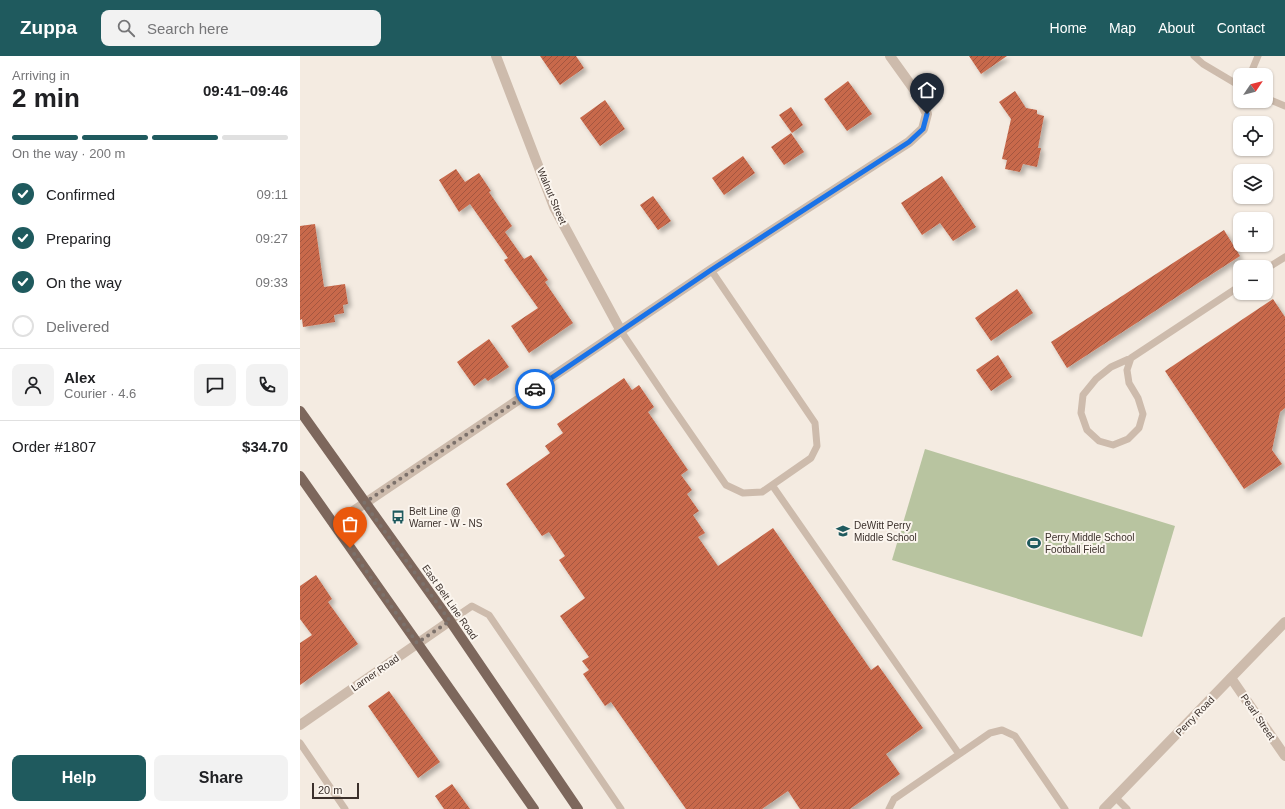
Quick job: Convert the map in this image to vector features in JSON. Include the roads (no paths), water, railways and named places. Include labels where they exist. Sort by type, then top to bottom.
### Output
[{"type":"main road","name":"East Belt Line Road","points":[[300,411],[364,503],[450,621],[578,809]]},
{"type":"main road","points":[[300,476],[534,809]]},
{"type":"street","points":[[334,524],[711,270],[909,142],[923,129],[927,114],[918,95],[890,56]]},
{"type":"street","name":"Walnut Street","points":[[498,57],[554,207],[621,331]]},
{"type":"street","name":"Larner Road","points":[[300,725],[450,621]]},
{"type":"street","name":"Perry Road","points":[[1104,809],[1285,622]]},
{"type":"street","name":"Pearl Street","points":[[1231,678],[1285,756]]},
{"type":"lane","points":[[1194,56],[1203,64],[1233,82]]},
{"type":"lane","points":[[1253,68],[1258,56]]},
{"type":"lane","points":[[1273,101],[1285,106]]},
{"type":"lane","points":[[1273,265],[1285,257]]},
{"type":"lane","points":[[621,331],[726,485],[743,493],[762,492],[811,458],[817,446],[815,423],[711,270]]},
{"type":"lane","points":[[1131,358],[1127,370],[1129,383],[1138,398],[1143,414],[1139,428],[1128,439],[1112,444],[1099,441],[1087,430],[1081,413],[1083,395],[1096,379],[1111,367],[1131,358],[1233,291]]},
{"type":"lane","points":[[772,485],[959,754]]},
{"type":"lane","points":[[450,621],[472,606],[489,615],[621,809]]},
{"type":"lane","points":[[889,809],[894,799],[990,733],[1002,730],[1015,736],[1065,809]]},
{"type":"lane","points":[[300,743],[345,809]]},
{"type":"lane","points":[[1115,797],[1127,809]]},
{"type":"place","name":"Belt Line @ Warner - W - NS","points":[[398,517]]},
{"type":"place","name":"DeWitt Perry Middle School","points":[[843,531]]},
{"type":"place","name":"Perry Middle School Football Field","points":[[1034,543]]}]
